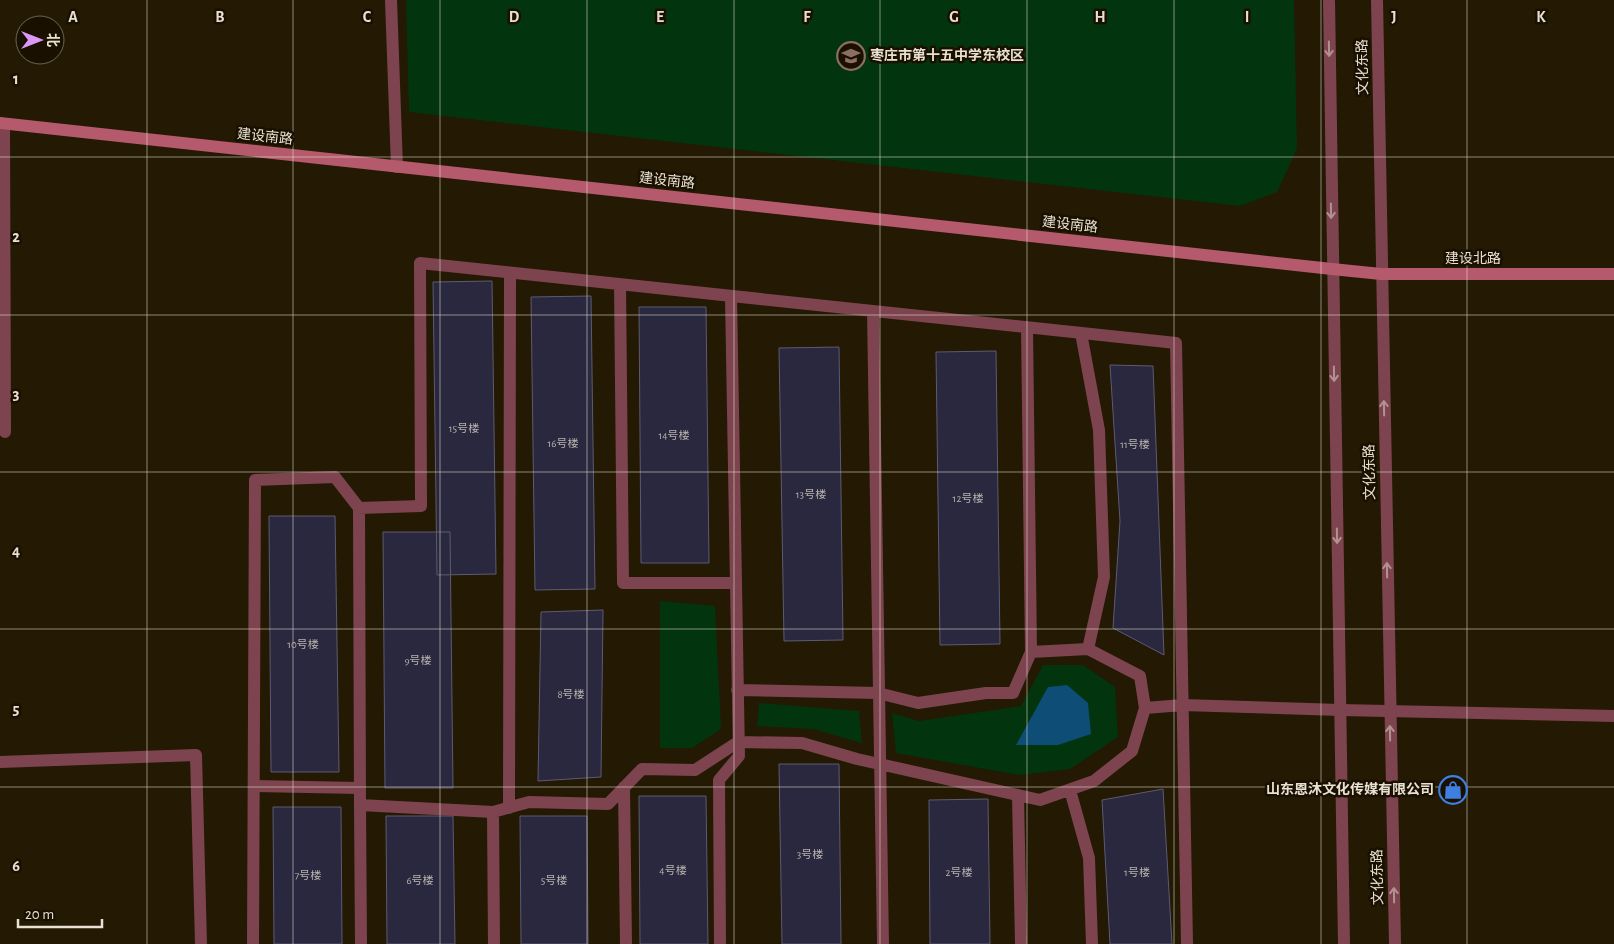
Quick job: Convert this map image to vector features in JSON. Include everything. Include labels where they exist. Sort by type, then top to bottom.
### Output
[{"type":"main road","name":"建设南路","points":[[2,124],[1332,269]]},
{"type":"main road","name":"建设北路","points":[[1332,269],[1381,274],[1614,274]]},
{"type":"street","points":[[391,0],[397,167]]},
{"type":"street","points":[[1329,0],[1344,944]]},
{"type":"street","name":"文化东路","points":[[1377,0],[1395,944]]},
{"type":"street","points":[[2,124],[6,432]]},
{"type":"street","points":[[359,508],[421,506],[420,263],[1176,343],[1186,944]]},
{"type":"street","points":[[509,808],[510,273]]},
{"type":"street","points":[[620,284],[623,583],[736,583]]},
{"type":"street","points":[[720,944],[719,780],[739,756],[731,296]]},
{"type":"street","points":[[873,311],[878,764],[883,944]]},
{"type":"street","points":[[737,690],[878,694],[918,703],[986,694],[1013,694],[1031,652],[1027,327]]},
{"type":"street","points":[[1081,333],[1099,430],[1104,577],[1088,649]]},
{"type":"street","points":[[253,944],[255,480],[335,477],[359,508],[361,944]]},
{"type":"street","points":[[360,805],[493,812],[529,802],[608,804],[642,769],[695,770],[738,742],[802,743],[878,764],[1040,800],[1094,781],[1132,751],[1145,708],[1140,676],[1088,649],[1031,652]]},
{"type":"street","points":[[1145,708],[1182,705],[1390,712],[1614,716]]},
{"type":"street","points":[[0,762],[196,754],[201,944]]},
{"type":"street","points":[[254,786],[360,788]]},
{"type":"street","points":[[624,787],[626,944]]},
{"type":"street","points":[[1070,790],[1089,858],[1092,944]]},
{"type":"street","points":[[1018,796],[1021,944]]},
{"type":"street","points":[[493,812],[494,944]]},
{"type":"green space","name":"枣庄市第十五中学东校区","points":[[406,0],[1294,0],[1297,149],[1277,192],[1240,206],[409,112]]},
{"type":"green space","points":[[660,601],[715,606],[721,729],[692,748],[660,748]]},
{"type":"green space","points":[[1043,665],[1083,665],[1115,687],[1118,737],[1070,769],[1019,775],[896,753],[892,713],[919,721],[1021,706]]},
{"type":"green space","points":[[759,703],[859,711],[862,743],[813,729],[757,726]]},
{"type":"water","points":[[1067,685],[1088,703],[1091,734],[1058,745],[1016,745],[1048,687]]},
{"type":"building","points":[[492,281],[496,574],[437,575],[433,282]]},
{"type":"building","points":[[591,296],[595,589],[535,590],[531,297]]},
{"type":"building","points":[[639,307],[706,307],[709,563],[641,563]]},
{"type":"building","points":[[839,347],[843,640],[784,641],[779,348]]},
{"type":"building","points":[[996,351],[1000,644],[940,645],[936,352]]},
{"type":"building","points":[[1110,365],[1153,366],[1164,655],[1113,628],[1120,521]]},
{"type":"building","points":[[269,516],[335,516],[339,772],[271,772]]},
{"type":"building","points":[[383,532],[450,532],[453,788],[385,788]]},
{"type":"building","points":[[603,610],[601,777],[538,781],[541,612]]},
{"type":"building","points":[[779,764],[839,764],[841,944],[782,944]]},
{"type":"building","points":[[1163,789],[1172,944],[1110,944],[1102,800]]},
{"type":"building","points":[[639,796],[706,796],[708,944],[640,944]]},
{"type":"building","points":[[988,799],[990,944],[930,944],[929,800]]},
{"type":"building","points":[[273,807],[341,807],[342,944],[274,944]]},
{"type":"building","points":[[386,816],[453,816],[455,944],[387,944]]},
{"type":"building","points":[[520,816],[587,816],[588,944],[521,944]]},
{"type":"place","name":"枣庄市第十五中学东校区","points":[[851,56]]},
{"type":"place","name":"山东恩沐文化传媒有限公司","points":[[1453,790]]}]
